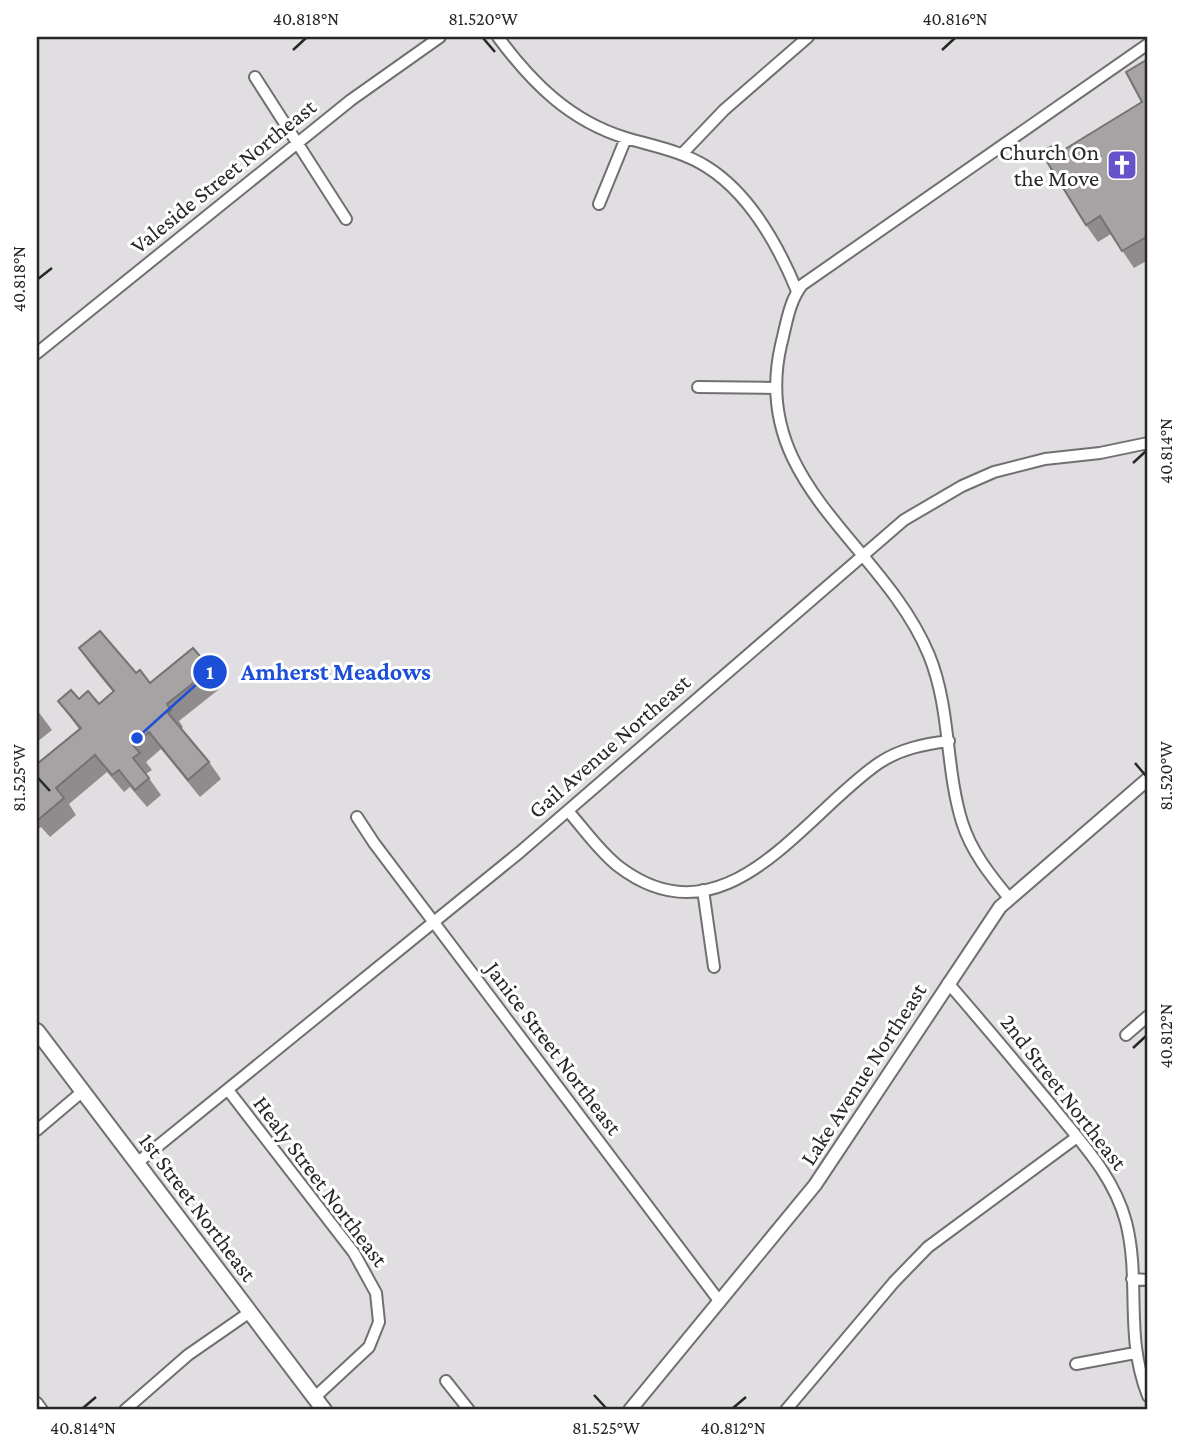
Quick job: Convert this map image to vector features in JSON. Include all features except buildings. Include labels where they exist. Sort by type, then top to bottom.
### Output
[{"type":"main road","name":"1st Street Northeast","points":[[37,1031],[324,1410]]},
{"type":"street","name":"Valeside Street Northeast","points":[[37,353],[351,100],[440,37]]},
{"type":"street","points":[[498,37],[550,97],[589,122],[626,138],[682,155],[712,171],[743,199],[772,240],[797,291]]},
{"type":"street","points":[[682,155],[724,110],[808,37]]},
{"type":"street","points":[[1009,898],[975,851],[962,822],[944,707],[929,656],[909,618],[863,554],[817,499],[788,452],[779,422],[776,388],[779,354],[797,291],[812,277],[1148,44]]},
{"type":"street","points":[[255,77],[346,219]]},
{"type":"street","points":[[599,204],[626,138]]},
{"type":"street","points":[[698,387],[776,388]]},
{"type":"street","name":"Gail Avenue Northeast","points":[[137,1163],[568,811],[863,554],[928,504],[995,472],[1045,459],[1100,453],[1148,443]]},
{"type":"street","points":[[568,811],[604,853],[627,872],[664,887],[704,890],[734,882],[761,867],[880,762],[916,747],[949,741]]},
{"type":"street","name":"Lake Avenue Northeast","points":[[630,1410],[815,1185],[992,918],[1009,898],[1147,782]]},
{"type":"street","name":"Janice Street Northeast","points":[[357,817],[433,923],[720,1301]]},
{"type":"street","points":[[704,890],[714,967]]},
{"type":"street","name":"2nd Street Northeast","points":[[948,983],[1077,1137],[1105,1174],[1120,1202],[1129,1240],[1135,1353],[1148,1396]]},
{"type":"street","points":[[1126,1035],[1148,1016]]},
{"type":"street","name":"Healy Street Northeast","points":[[228,1090],[354,1253],[369,1275],[376,1293],[379,1322],[369,1347],[314,1398]]},
{"type":"street","points":[[37,1130],[83,1091]]},
{"type":"street","points":[[786,1410],[914,1260],[951,1228],[1016,1185],[1077,1137]]},
{"type":"street","points":[[1132,1279],[1148,1280]]},
{"type":"street","points":[[125,1410],[188,1355],[250,1312]]},
{"type":"street","points":[[1076,1364],[1135,1353]]},
{"type":"street","points":[[446,1381],[469,1410]]},
{"type":"street","points":[[37,1403],[42,1410]]},
{"type":"place","name":"Church On the Move","points":[[1122,165]]},
{"type":"place","name":"Amherst Meadows","points":[[137,738]]}]
